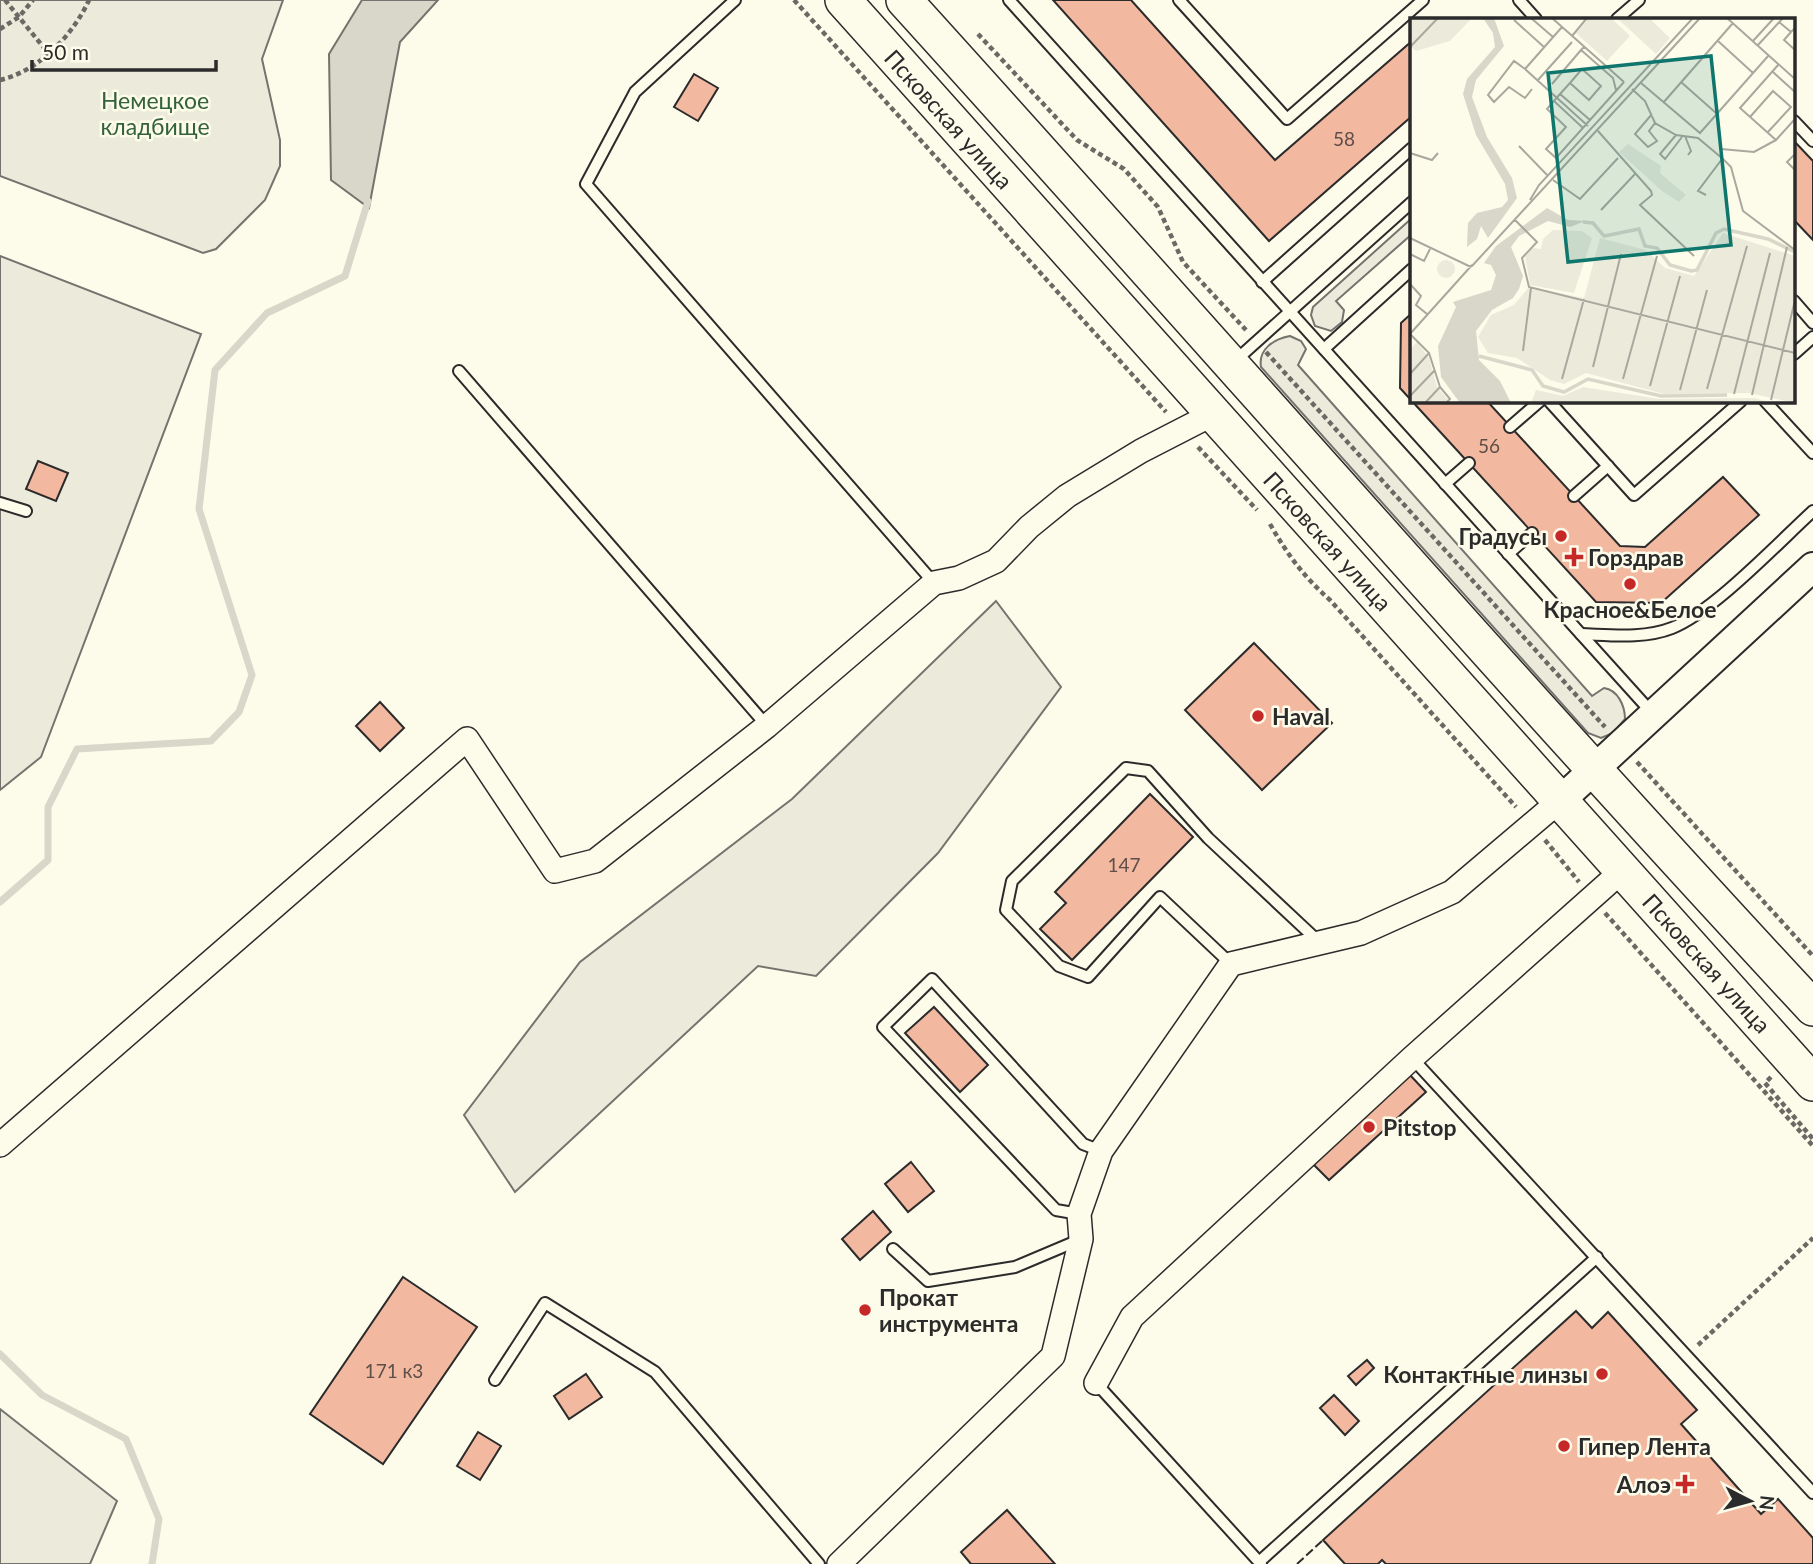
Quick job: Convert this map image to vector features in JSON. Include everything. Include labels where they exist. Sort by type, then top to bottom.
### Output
[{"type":"main road","name":"Псковская улица","points":[[843,0],[1813,1083]]},
{"type":"main road","name":"Псковская улица","points":[[904,0],[1245,352],[1595,769],[1813,1009]]},
{"type":"street","points":[[0,1145],[467,738],[555,871],[595,861],[767,726],[934,583],[959,578],[996,561],[1029,527],[1068,496],[1213,414]]},
{"type":"street","points":[[839,1564],[1053,1356],[1081,1239],[1079,1214],[1101,1151],[1231,964],[1361,933],[1452,892],[1561,800],[1813,566]]},
{"type":"street","points":[[1096,1383],[1132,1317],[1412,1058],[1623,870]]},
{"type":"lane","points":[[735,0],[635,92],[586,184],[934,583]]},
{"type":"lane","points":[[1009,0],[1653,714]]},
{"type":"lane","points":[[1179,0],[1287,119],[1423,0]]},
{"type":"lane","points":[[1519,0],[1535,18]]},
{"type":"lane","points":[[1618,18],[1639,0]]},
{"type":"lane","points":[[1796,123],[1813,141]]},
{"type":"lane","points":[[1262,282],[1410,150]]},
{"type":"lane","points":[[1245,352],[1410,204]]},
{"type":"lane","points":[[1324,349],[1410,271]]},
{"type":"lane","points":[[1796,303],[1813,323]]},
{"type":"lane","points":[[1796,352],[1813,337]]},
{"type":"lane","points":[[459,372],[767,726]]},
{"type":"lane","points":[[1510,427],[1539,402]]},
{"type":"lane","points":[[1550,402],[1634,495],[1740,402]]},
{"type":"lane","points":[[1766,402],[1813,453]]},
{"type":"lane","points":[[1445,484],[1469,463]]},
{"type":"lane","points":[[1574,496],[1608,466]]},
{"type":"lane","points":[[0,503],[26,511]]},
{"type":"lane","points":[[1581,634],[1642,635],[1672,628],[1699,613],[1813,511]]},
{"type":"lane","points":[[1508,554],[1532,533]]},
{"type":"lane","points":[[1231,964],[1160,897],[1088,977],[1059,966],[1006,910],[1012,881],[1126,768],[1148,771],[1208,838],[1321,944]]},
{"type":"lane","points":[[1079,1214],[1056,1210],[883,1027],[932,979],[1083,1144],[1101,1151]]},
{"type":"lane","points":[[1412,1058],[1813,1493]]},
{"type":"lane","points":[[892,1249],[928,1281],[1015,1267],[1081,1239]]},
{"type":"lane","points":[[1096,1383],[1260,1563],[1597,1257]]},
{"type":"lane","points":[[495,1380],[545,1303],[655,1372],[818,1564]]},
{"type":"path","points":[[5,0],[49,54]]},
{"type":"path","points":[[0,29],[19,17],[33,0]]},
{"type":"path","points":[[0,80],[49,54],[80,20],[89,0]]},
{"type":"path","points":[[794,0],[1270,525],[1286,554],[1308,580],[1330,600],[1531,824],[1591,897],[1813,1146]]},
{"type":"path","points":[[974,30],[1077,140],[1124,169],[1158,207],[1183,262],[1245,352],[1621,745],[1813,956]]},
{"type":"path","points":[[1687,1355],[1813,1238]]},
{"type":"green space","name":"Немецкое кладбище","points":[[0,0],[283,0],[262,59],[280,140],[280,166],[265,200],[216,249],[203,253],[0,176]]},
{"type":"green space","points":[[1410,220],[1410,236],[1336,301],[1344,310],[1342,322],[1331,331],[1315,326],[1311,315],[1313,307]]},
{"type":"green space","points":[[0,256],[201,334],[41,757],[0,790]]},
{"type":"green space","points":[[1290,336],[1301,341],[1306,349],[1298,365],[1592,696],[1604,688],[1617,695],[1624,709],[1625,719],[1613,733],[1601,738],[1588,733],[1261,367],[1262,355],[1268,346]]},
{"type":"green space","points":[[996,601],[1061,687],[938,853],[816,976],[758,966],[515,1192],[464,1115],[580,962],[792,799]]},
{"type":"green space","points":[[0,1409],[117,1501],[90,1564],[0,1564]]},
{"type":"shaded area","points":[[362,0],[438,0],[400,42],[369,208],[331,180],[329,54]]},
{"type":"building","points":[[1053,0],[1131,0],[1275,160],[1410,43],[1410,118],[1269,241]]},
{"type":"building","points":[[694,74],[718,88],[698,121],[674,107]]},
{"type":"building","points":[[1796,143],[1813,161],[1813,240],[1796,222]]},
{"type":"building","points":[[1410,315],[1410,399],[1400,388],[1401,323]]},
{"type":"building","points":[[1413,402],[1488,402],[1620,546],[1645,547],[1723,477],[1759,515],[1661,603],[1596,602]]},
{"type":"building","points":[[38,461],[68,473],[56,501],[26,489]]},
{"type":"building","name":"Haval","points":[[1254,643],[1332,723],[1262,790],[1185,710]]},
{"type":"building","points":[[380,702],[404,728],[380,751],[356,726]]},
{"type":"building","points":[[1150,794],[1193,837],[1072,960],[1040,929],[1066,903],[1055,892]]},
{"type":"building","points":[[934,1007],[988,1065],[960,1092],[905,1033]]},
{"type":"building","name":"Pitstop","points":[[1409,1074],[1426,1092],[1329,1180],[1312,1163]]},
{"type":"building","points":[[911,1162],[934,1191],[908,1212],[885,1184]]},
{"type":"building","points":[[873,1211],[891,1232],[860,1260],[842,1239]]},
{"type":"building","points":[[403,1277],[477,1327],[383,1464],[310,1414]]},
{"type":"building","name":"Гипер Лента","points":[[1576,1311],[1592,1328],[1608,1312],[1697,1410],[1681,1424],[1761,1514],[1778,1499],[1813,1538],[1813,1564],[1386,1564],[1382,1560],[1378,1564],[1345,1564],[1323,1540]]},
{"type":"building","points":[[1367,1360],[1374,1368],[1356,1385],[1348,1376]]},
{"type":"building","points":[[586,1374],[602,1397],[569,1419],[554,1396]]},
{"type":"building","points":[[1334,1395],[1359,1421],[1345,1435],[1320,1408]]},
{"type":"building","points":[[478,1432],[501,1446],[480,1480],[457,1466]]},
{"type":"building","points":[[1007,1510],[1055,1564],[971,1564],[961,1552]]},
{"type":"waterway","points":[[0,902],[48,860],[48,807],[77,749],[211,741],[239,712],[252,675],[199,509],[215,370],[267,313],[345,276],[368,201]]},
{"type":"waterway","points":[[0,1354],[42,1395],[126,1439],[159,1519],[152,1564]]},
{"type":"fence","points":[[1297,1564],[1323,1540]]},
{"type":"place","name":"Градусы","points":[[1561,536]]},
{"type":"place","name":"Горздрав","points":[[1574,557]]},
{"type":"place","name":"Красное&Белое","points":[[1630,584]]},
{"type":"place","name":"Haval","points":[[1258,716]]},
{"type":"place","name":"Pitstop","points":[[1369,1127]]},
{"type":"place","name":"Прокат инструмента","points":[[865,1310]]},
{"type":"place","name":"Контактные линзы","points":[[1602,1374]]},
{"type":"place","name":"Гипер Лента","points":[[1564,1446]]},
{"type":"place","name":"Алоэ","points":[[1685,1484]]}]
